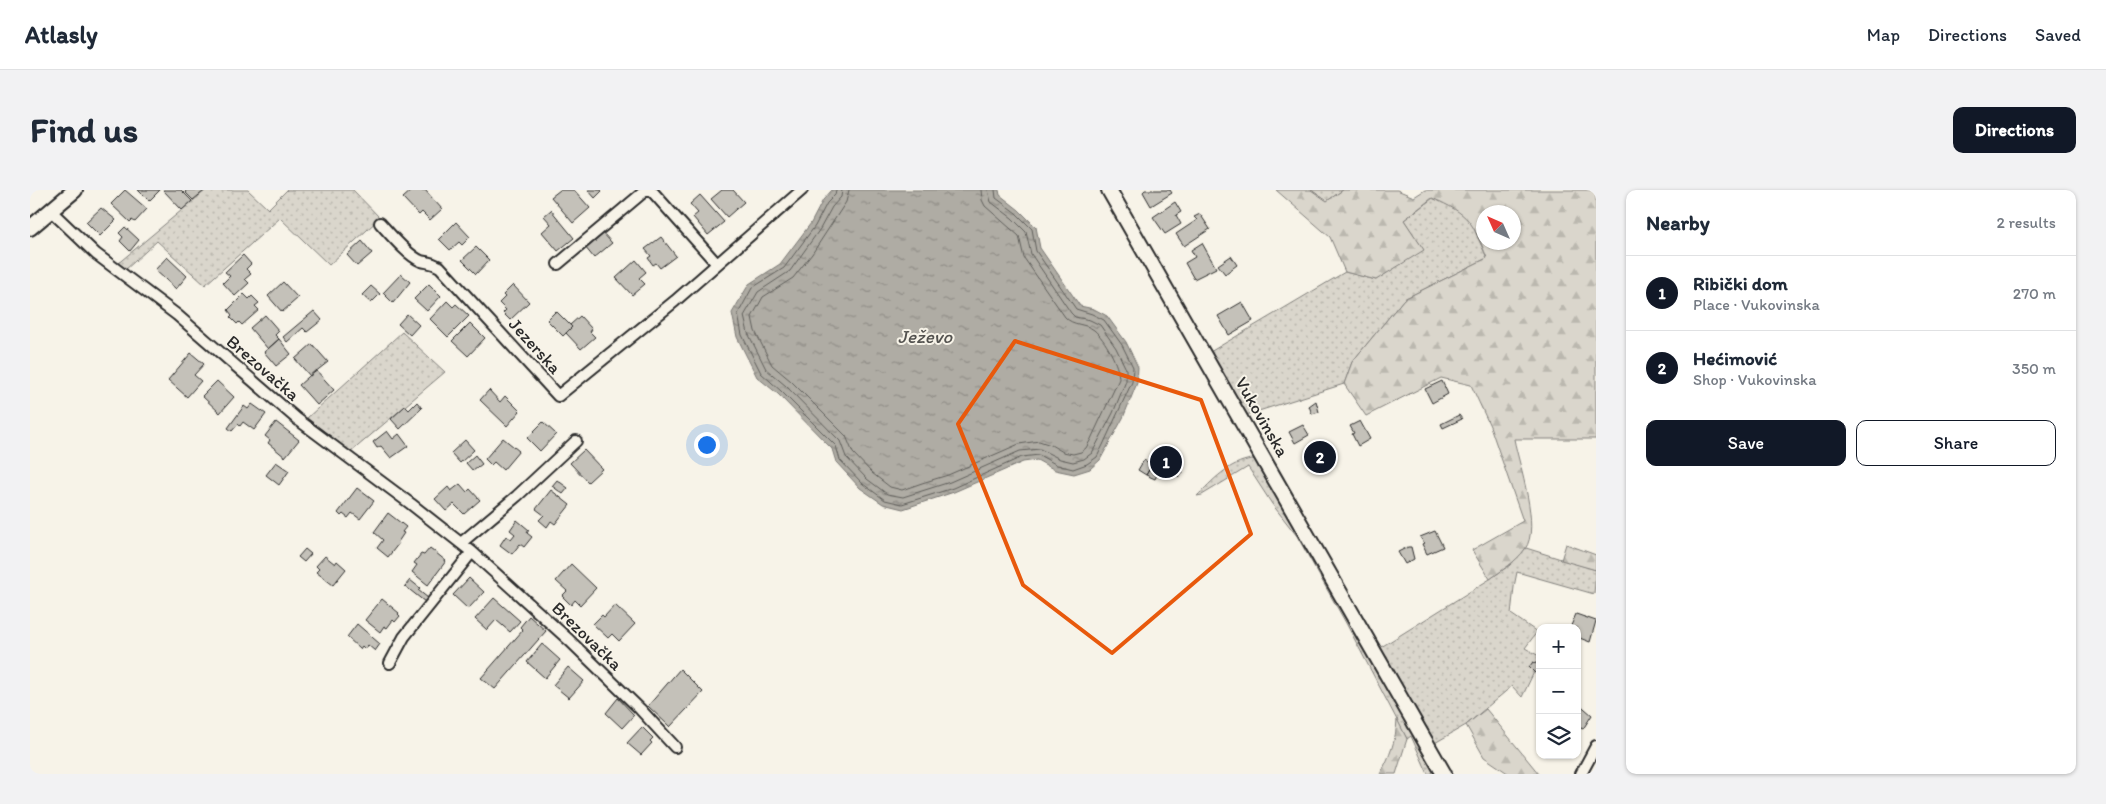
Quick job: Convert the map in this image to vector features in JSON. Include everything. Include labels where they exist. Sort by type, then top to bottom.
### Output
[{"type":"main road","points":[[30,228],[75,190]]},
{"type":"main road","name":"Vukovinska","points":[[1110,190],[1444,774]]},
{"type":"street","points":[[558,264],[646,190]]},
{"type":"street","points":[[651,190],[718,264]]},
{"type":"street","name":"Jezerska","points":[[380,223],[414,256],[421,260],[430,261],[440,267],[558,396],[718,264],[802,190]]},
{"type":"street","name":"Brezovačka","points":[[50,210],[96,254],[177,315],[297,419],[412,504],[472,552],[569,640],[640,709],[675,747]]},
{"type":"street","points":[[461,543],[517,496],[576,441]]},
{"type":"street","points":[[390,663],[404,637],[472,552]]},
{"type":"street","points":[[1581,774],[1596,746]]},
{"type":"highlighted area","points":[[1015,341],[1201,400],[1251,534],[1112,653],[1023,585],[958,424]]},
{"type":"green space","points":[[206,190],[248,190],[268,209],[287,190],[353,190],[380,218],[329,265],[280,218],[205,285],[157,241],[124,271],[116,265]]},
{"type":"green space","points":[[1276,190],[1311,190],[1327,201],[1343,190],[1397,190],[1414,197],[1425,190],[1596,190],[1596,439],[1514,439],[1530,512],[1531,527],[1529,539],[1525,549],[1517,558],[1490,579],[1472,550],[1523,521],[1490,426],[1471,385],[1441,378],[1366,416],[1344,384],[1352,362],[1404,299],[1487,258],[1484,250],[1521,250],[1521,205],[1476,205],[1476,232],[1462,215],[1432,198],[1404,220],[1424,250],[1376,280],[1345,272],[1330,237]]},
{"type":"green space","points":[[1311,190],[1343,190],[1327,201]]},
{"type":"green space","points":[[1433,198],[1457,209],[1470,220],[1476,233],[1476,250],[1483,250],[1487,258],[1404,299],[1352,362],[1344,384],[1246,415],[1210,352],[1345,272],[1376,280],[1423,249],[1404,220]]},
{"type":"green space","points":[[402,332],[445,372],[351,452],[307,418]]},
{"type":"green space","points":[[1252,459],[1257,460],[1438,774],[1428,774],[1411,736],[1407,739],[1346,623],[1297,536],[1272,504],[1248,467],[1202,495],[1197,496],[1228,468]]},
{"type":"green space","points":[[1566,544],[1596,555],[1596,570],[1561,560]]},
{"type":"green space","points":[[1526,548],[1596,570],[1594,594],[1517,572],[1511,614],[1536,631],[1525,648],[1536,654],[1536,668],[1522,697],[1512,686],[1466,725],[1433,744],[1378,649],[1510,565]]},
{"type":"green space","points":[[1486,709],[1539,774],[1509,774],[1484,757],[1466,725]]},
{"type":"green space","points":[[1397,719],[1407,739],[1396,774],[1380,774],[1392,748]]},
{"type":"water","name":"Ježevo","points":[[832,190],[999,190],[1000,195],[1036,227],[1040,248],[1080,306],[1094,309],[1107,316],[1126,342],[1138,367],[1137,383],[1123,418],[1100,460],[1090,469],[1074,474],[1055,470],[1037,460],[1023,462],[954,492],[903,509],[883,504],[860,488],[836,462],[832,449],[778,394],[757,377],[737,337],[732,313],[749,284],[780,264],[811,223],[823,200]]},
{"type":"building","points":[[125,190],[147,209],[135,222],[132,220],[130,222],[111,204]]},
{"type":"building","points":[[138,190],[160,190],[149,201]]},
{"type":"building","points":[[163,190],[181,190],[192,201],[182,210]]},
{"type":"building","points":[[187,190],[204,191],[193,200],[185,192]]},
{"type":"building","points":[[412,190],[425,190],[442,209],[430,220],[422,212],[419,215],[403,198]]},
{"type":"building","points":[[560,190],[574,190],[590,208],[573,223],[551,197]]},
{"type":"building","points":[[588,190],[601,190],[602,191],[595,198]]},
{"type":"building","points":[[722,190],[733,190],[744,202],[727,217],[711,199]]},
{"type":"building","points":[[1145,190],[1170,190],[1172,193],[1151,206],[1143,192]]},
{"type":"building","points":[[700,195],[724,222],[708,235],[693,217],[698,213],[690,204]]},
{"type":"building","points":[[1175,202],[1181,212],[1176,215],[1181,224],[1165,234],[1153,217]]},
{"type":"building","points":[[101,208],[116,220],[100,236],[86,222]]},
{"type":"building","points":[[551,210],[574,238],[558,251],[542,232],[551,224],[544,216]]},
{"type":"building","points":[[1200,214],[1210,229],[1184,246],[1176,234],[1197,220],[1194,217]]},
{"type":"building","points":[[456,222],[470,237],[462,245],[459,242],[450,250],[439,239]]},
{"type":"building","points":[[125,227],[139,240],[130,251],[120,241],[123,237],[119,233]]},
{"type":"building","points":[[602,232],[612,243],[594,258],[585,247]]},
{"type":"building","points":[[661,237],[676,256],[660,268],[656,263],[653,265],[648,258],[651,256],[645,249]]},
{"type":"building","points":[[362,241],[372,253],[357,266],[347,255]]},
{"type":"building","points":[[1202,243],[1216,268],[1194,279],[1185,263],[1195,257],[1191,250]]},
{"type":"building","points":[[476,247],[489,260],[476,274],[462,260]]},
{"type":"building","points":[[243,255],[251,264],[246,269],[251,274],[245,279],[249,283],[235,296],[223,283],[230,276],[225,272]]},
{"type":"building","points":[[1231,256],[1237,265],[1225,274],[1218,265]]},
{"type":"building","points":[[167,257],[187,276],[176,289],[155,270]]},
{"type":"building","points":[[636,260],[646,272],[639,278],[645,284],[632,295],[616,278]]},
{"type":"building","points":[[401,274],[410,282],[393,303],[383,293]]},
{"type":"building","points":[[283,282],[298,298],[282,312],[268,296]]},
{"type":"building","points":[[429,284],[441,296],[427,311],[414,299]]},
{"type":"building","points":[[513,285],[529,302],[510,320],[503,313],[506,310],[499,303],[505,297],[503,295]]},
{"type":"building","points":[[371,286],[380,294],[371,303],[362,295]]},
{"type":"building","points":[[244,294],[249,299],[252,296],[259,303],[255,306],[259,310],[242,325],[239,322],[237,324],[230,317],[232,315],[228,310]]},
{"type":"building","points":[[447,301],[453,307],[456,304],[469,316],[448,337],[430,319]]},
{"type":"building","points":[[1242,302],[1253,321],[1229,335],[1218,316]]},
{"type":"building","points":[[314,311],[322,320],[307,332],[303,328],[287,342],[283,337]]},
{"type":"building","points":[[556,311],[572,327],[563,336],[547,320]]},
{"type":"building","points":[[407,314],[419,325],[410,335],[398,324]]},
{"type":"building","points":[[265,315],[279,331],[275,335],[279,339],[268,349],[250,328]]},
{"type":"building","points":[[580,316],[592,329],[590,332],[595,337],[581,349],[566,333],[572,327],[570,325]]},
{"type":"building","points":[[470,323],[485,338],[468,356],[452,341]]},
{"type":"building","points":[[279,339],[291,354],[276,366],[264,352]]},
{"type":"building","points":[[312,344],[328,362],[310,376],[295,359]]},
{"type":"building","points":[[191,353],[204,364],[194,375],[201,381],[187,397],[168,380]]},
{"type":"building","points":[[316,370],[334,390],[317,405],[299,385]]},
{"type":"building","points":[[217,381],[234,397],[220,413],[202,396]]},
{"type":"building","points":[[1442,381],[1448,394],[1432,403],[1425,389]]},
{"type":"building","points":[[489,390],[500,402],[505,396],[520,411],[507,426],[480,400]]},
{"type":"building","points":[[1316,401],[1319,412],[1312,414],[1309,406]]},
{"type":"building","points":[[417,402],[422,408],[400,429],[391,419],[405,406],[409,410]]},
{"type":"building","points":[[252,404],[266,414],[254,430],[243,422],[240,426],[238,424],[232,431],[228,428],[244,406],[248,409]]},
{"type":"building","points":[[1459,415],[1462,419],[1443,428],[1441,424]]},
{"type":"building","points":[[1360,421],[1370,439],[1358,446],[1350,426]]},
{"type":"building","points":[[276,422],[299,440],[285,457],[268,443],[270,440],[265,436]]},
{"type":"building","points":[[543,422],[556,434],[540,451],[527,438]]},
{"type":"building","points":[[1303,425],[1309,435],[1295,443],[1289,432]]},
{"type":"building","points":[[387,431],[393,439],[399,434],[408,446],[391,458],[381,446],[377,448],[373,442]]},
{"type":"building","points":[[503,438],[519,451],[503,470],[494,462],[491,465],[485,459]]},
{"type":"building","points":[[465,440],[474,450],[460,463],[451,453]]},
{"type":"building","points":[[1327,444],[1336,461],[1317,471],[1308,455]]},
{"type":"building","points":[[584,450],[602,469],[588,482],[570,463]]},
{"type":"building","points":[[1161,452],[1177,461],[1172,471],[1155,462]]},
{"type":"building","points":[[475,455],[482,464],[473,471],[466,463]]},
{"type":"building","points":[[1144,460],[1152,465],[1146,475],[1138,470]]},
{"type":"building","points":[[276,462],[289,471],[279,485],[266,475]]},
{"type":"building","points":[[1152,465],[1160,469],[1155,479],[1146,475]]},
{"type":"building","points":[[1176,468],[1183,472],[1180,477],[1173,474]]},
{"type":"building","points":[[557,480],[568,488],[563,494],[552,486]]},
{"type":"building","points":[[460,484],[467,492],[470,489],[480,500],[464,514],[454,504],[446,511],[435,499],[448,487],[451,491]]},
{"type":"building","points":[[357,488],[374,501],[360,519],[352,513],[348,518],[343,514],[341,516],[338,513]]},
{"type":"building","points":[[551,490],[570,505],[555,524],[551,521],[547,527],[539,520],[544,515],[536,509]]},
{"type":"building","points":[[388,513],[406,527],[402,532],[404,533],[399,543],[388,557],[377,548],[383,540],[374,532]]},
{"type":"building","points":[[517,520],[529,530],[527,533],[532,537],[524,547],[520,544],[512,554],[500,545],[506,536],[511,539],[515,534],[510,530]]},
{"type":"building","points":[[1435,531],[1443,547],[1427,554],[1420,537]]},
{"type":"building","points":[[1411,547],[1414,559],[1405,564],[1398,552]]},
{"type":"building","points":[[430,548],[446,561],[428,585],[412,572],[417,565],[414,563],[421,554],[424,555]]},
{"type":"building","points":[[305,549],[311,554],[304,562],[298,557]]},
{"type":"building","points":[[325,556],[335,564],[337,561],[346,569],[333,585],[316,572],[319,569],[316,566]]},
{"type":"building","points":[[571,564],[596,588],[580,605],[575,600],[571,605],[562,596],[567,591],[556,581]]},
{"type":"building","points":[[469,578],[484,592],[468,609],[453,595]]},
{"type":"building","points":[[410,580],[428,598],[425,602],[405,586]]},
{"type":"building","points":[[494,598],[520,621],[510,632],[496,620],[487,630],[475,619]]},
{"type":"building","points":[[382,599],[400,616],[395,622],[393,620],[387,628],[384,626],[380,632],[365,620]]},
{"type":"building","points":[[615,605],[635,624],[619,641],[612,634],[608,638],[593,624],[602,615],[604,617]]},
{"type":"building","points":[[1576,614],[1596,621],[1590,642],[1581,639],[1581,624],[1572,624]]},
{"type":"building","points":[[529,616],[546,631],[495,689],[481,678],[523,630],[520,627]]},
{"type":"building","points":[[357,624],[380,644],[375,651],[368,645],[365,649],[362,646],[360,649],[347,637]]},
{"type":"building","points":[[542,644],[560,660],[545,678],[527,662]]},
{"type":"building","points":[[1533,662],[1536,663],[1536,674],[1529,667]]},
{"type":"building","points":[[568,667],[584,681],[569,698],[553,685]]},
{"type":"building","points":[[680,669],[703,692],[670,727],[648,706]]},
{"type":"building","points":[[618,698],[634,715],[622,728],[606,713]]},
{"type":"building","points":[[1581,705],[1592,715],[1583,729],[1581,728]]},
{"type":"building","points":[[642,727],[653,738],[650,741],[652,743],[641,755],[627,743]]},
{"type":"place","name":"Hećimović","points":[[1320,457]]},
{"type":"place","name":"Ribički dom","points":[[1166,462]]}]
